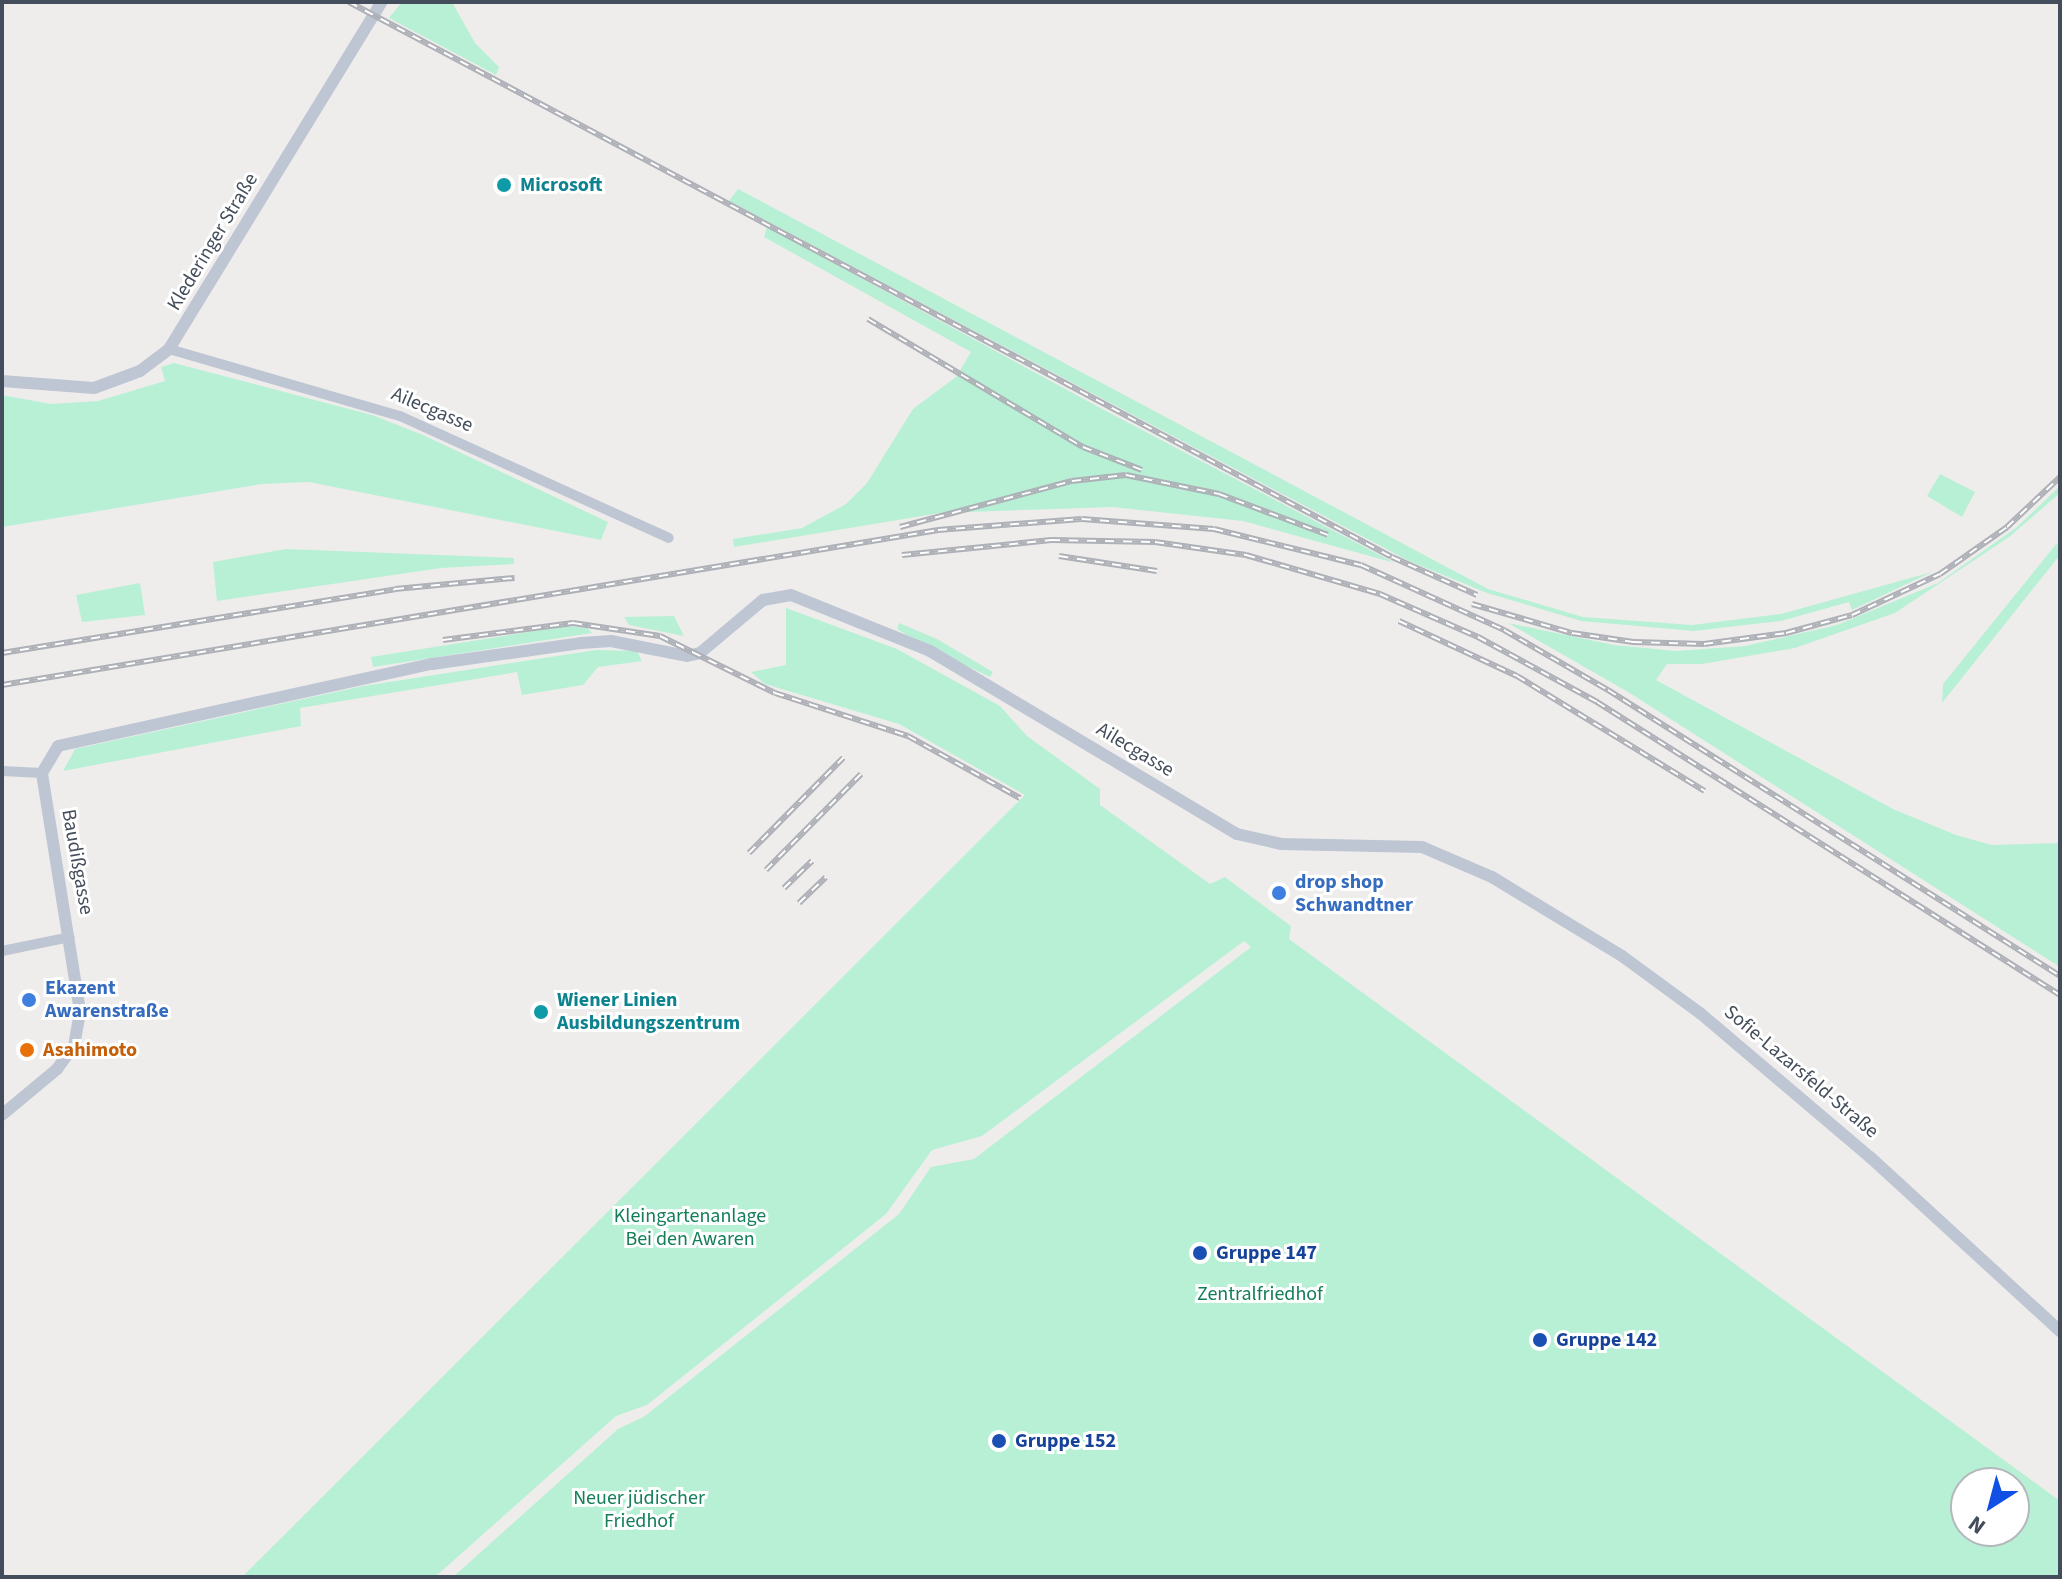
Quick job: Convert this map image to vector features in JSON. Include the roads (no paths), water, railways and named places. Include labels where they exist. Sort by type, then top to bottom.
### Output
[{"type":"street","name":"Klederinger Straße","points":[[2,381],[94,388],[140,371],[169,349],[382,2]]},
{"type":"street","name":"Ailecgasse","points":[[169,349],[400,416],[669,538]]},
{"type":"street","name":"Ailecgasse","points":[[42,773],[48,758],[58,746],[74,739],[432,664],[611,641],[687,656],[700,653],[744,613],[774,596],[791,595],[930,651],[1237,834],[1281,844],[1422,847],[1492,877]]},
{"type":"street","points":[[2,771],[42,773]]},
{"type":"street","name":"Baudißgasse","points":[[2,951],[70,937],[42,773]]},
{"type":"street","name":"Sofie-Lazarsfeld-Straße","points":[[1492,877],[1622,956],[1700,1013],[1870,1157],[2060,1331]]},
{"type":"street","points":[[2,1115],[57,1069],[74,1046],[80,1011],[70,937]]},
{"type":"railway","points":[[349,2],[1392,557],[1477,595]]},
{"type":"railway","points":[[868,319],[1083,447],[1142,470]]},
{"type":"railway","points":[[900,527],[1072,481],[1126,475],[1219,494],[1328,535]]},
{"type":"railway","points":[[1472,604],[1572,633],[1633,642],[1704,644],[1786,633],[1852,615],[1940,574],[2007,527],[2060,477]]},
{"type":"railway","points":[[2,685],[938,530],[1082,519],[1214,529],[1361,565],[1504,630],[1608,690],[2060,976]]},
{"type":"railway","points":[[902,555],[1051,540],[1155,542],[1246,555],[1380,594],[1478,637],[1597,702],[2060,995]]},
{"type":"railway","points":[[1059,556],[1157,571]]},
{"type":"railway","points":[[2,653],[395,589],[514,578]]},
{"type":"railway","points":[[1399,621],[1517,676],[1705,791]]},
{"type":"railway","points":[[443,640],[573,623],[660,636],[775,693],[908,736],[1020,798]]},
{"type":"railway","points":[[749,853],[843,758]]},
{"type":"railway","points":[[766,870],[861,774]]},
{"type":"railway","points":[[784,888],[812,861]]},
{"type":"railway","points":[[799,903],[826,877]]},
{"type":"place","name":"Microsoft","points":[[504,185]]},
{"type":"place","name":"drop shop Schwandtner","points":[[1279,893]]},
{"type":"place","name":"Ekazent Awarenstraße","points":[[29,1000]]},
{"type":"place","name":"Wiener Linien Ausbildungszentrum","points":[[541,1012]]},
{"type":"place","name":"Asahimoto","points":[[27,1050]]},
{"type":"place","name":"Gruppe 147","points":[[1200,1253]]},
{"type":"place","name":"Gruppe 142","points":[[1540,1340]]},
{"type":"place","name":"Gruppe 152","points":[[999,1441]]},
{"type":"park label","name":"Kleingartenanlage Bei den Awaren","points":[[690,1228]]},
{"type":"park label","name":"Zentralfriedhof","points":[[1260,1294]]},
{"type":"park label","name":"Neuer jüdischer Friedhof","points":[[639,1510]]}]
